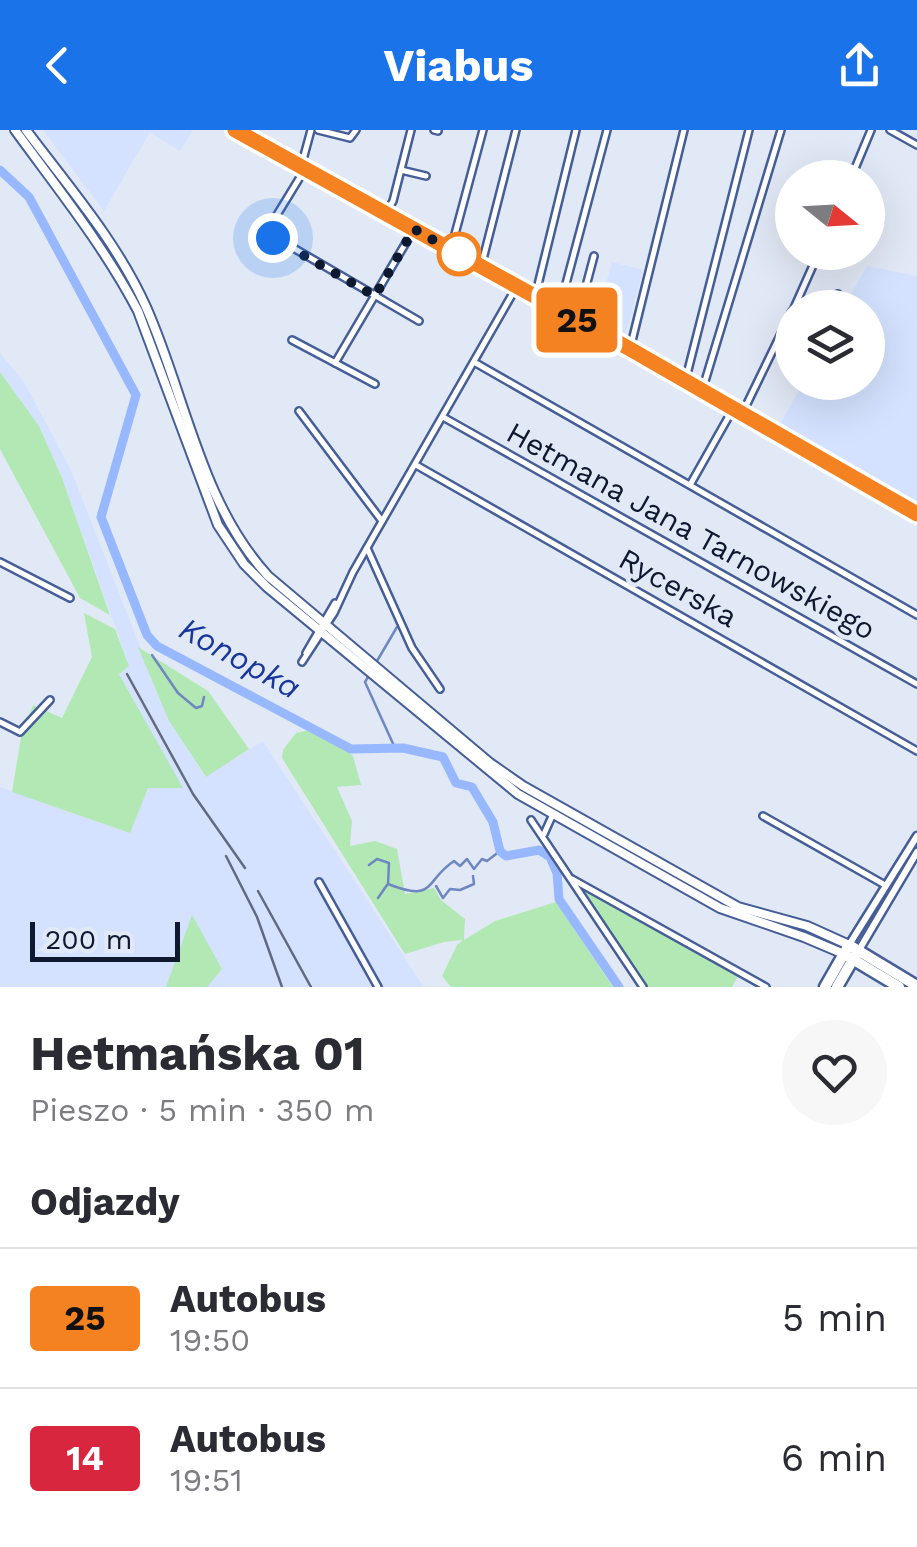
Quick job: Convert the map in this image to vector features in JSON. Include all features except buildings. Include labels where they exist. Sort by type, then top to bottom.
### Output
[{"type":"main road","points":[[15,130],[103,250],[131,298],[206,497],[230,546],[253,574],[524,786],[738,906],[834,938],[868,969],[899,987]]},
{"type":"main road","points":[[26,130],[111,244],[132,279],[167,360],[214,494],[232,530],[268,576],[321,627]]},
{"type":"main road","points":[[372,669],[485,770],[518,794],[720,908],[829,948],[851,952],[917,986]]},
{"type":"main road","points":[[829,948],[834,958],[833,973]]},
{"type":"main road","points":[[825,987],[851,952]]},
{"type":"main road","points":[[837,987],[851,952]]},
{"type":"main road","points":[[837,987],[851,974],[868,969]]},
{"type":"street","points":[[235,130],[917,514]]},
{"type":"street","points":[[252,140],[255,130]]},
{"type":"street","points":[[356,130],[350,138],[314,130],[303,168],[270,228],[273,238],[419,321]]},
{"type":"street","points":[[386,213],[411,130]]},
{"type":"street","points":[[450,249],[483,130]]},
{"type":"street","points":[[482,266],[516,130]]},
{"type":"street","points":[[535,297],[576,130]]},
{"type":"street","points":[[559,310],[607,130]]},
{"type":"street","points":[[630,349],[684,130]]},
{"type":"street","points":[[686,382],[749,130]]},
{"type":"street","points":[[702,392],[780,130]]},
{"type":"street","points":[[858,160],[871,130]]},
{"type":"street","points":[[890,130],[917,144]]},
{"type":"street","points":[[401,170],[426,176]]},
{"type":"street","points":[[336,364],[414,229]]},
{"type":"street","points":[[577,320],[594,256]]},
{"type":"street","points":[[321,627],[302,662],[517,286]]},
{"type":"street","points":[[292,340],[375,384]]},
{"type":"street","points":[[742,414],[775,347]]},
{"type":"street","points":[[474,362],[917,615]]},
{"type":"street","points":[[690,485],[732,409]]},
{"type":"street","points":[[299,411],[382,521]]},
{"type":"street","name":"Hetmana Jana Tarnowskiego","points":[[443,417],[917,684]]},
{"type":"street","name":"Rycerska","points":[[416,465],[917,751]]},
{"type":"street","points":[[367,548],[412,648],[440,690]]},
{"type":"street","points":[[0,562],[70,598]]},
{"type":"street","points":[[0,722],[20,732],[50,700]]},
{"type":"street","points":[[544,836],[553,814]]},
{"type":"street","points":[[763,816],[886,885]]},
{"type":"street","points":[[530,820],[643,987]]},
{"type":"street","points":[[851,952],[857,931],[917,836]]},
{"type":"street","points":[[851,952],[917,852]]},
{"type":"street","points":[[572,879],[766,987]]},
{"type":"street","points":[[319,882],[378,987]]},
{"type":"street","points":[[834,938],[847,938],[857,931]]},
{"type":"shaded area","points":[[43,130],[193,130],[180,151],[150,132],[104,211]]},
{"type":"shaded area","points":[[612,262],[643,270],[625,336],[594,328]]},
{"type":"shaded area","points":[[865,270],[917,276],[917,507],[777,429],[793,400],[885,400],[885,290],[854,290]]},
{"type":"shaded area","points":[[0,353],[24,382],[71,470],[169,721],[205,777],[263,741],[424,987],[0,987],[0,787],[129,833],[148,788],[182,788],[119,673],[129,665],[62,478],[39,426],[0,372]]},
{"type":"green space","points":[[0,372],[39,426],[62,478],[110,615],[80,598],[0,449]]},
{"type":"green space","points":[[84,613],[115,629],[129,666],[119,674],[183,788],[148,788],[130,833],[12,792],[21,737],[33,705],[62,718],[92,657]]},
{"type":"green space","points":[[138,647],[208,691],[249,749],[206,777],[169,721]]},
{"type":"green space","points":[[319,728],[353,756],[361,785],[337,787],[352,821],[350,846],[375,841],[397,849],[405,894],[434,888],[441,900],[465,919],[464,940],[495,921],[556,902],[613,987],[451,987],[442,976],[463,940],[405,954],[282,758],[283,750],[296,733]]},
{"type":"green space","points":[[582,889],[738,976],[732,987],[647,987]]},
{"type":"green space","points":[[192,915],[222,969],[207,987],[166,987]]},
{"type":"waterway","name":"Konopka","points":[[0,170],[29,197],[136,395],[101,517],[147,635],[157,646],[351,749],[403,748],[443,757],[456,783],[472,787],[493,822],[500,851],[506,856],[539,850],[550,857],[557,873],[559,899],[619,987]]},
{"type":"waterway","points":[[377,661],[397,627]]},
{"type":"waterway","points":[[152,655],[178,693],[196,708],[202,706],[204,697]]},
{"type":"waterway","points":[[368,677],[365,682],[395,748]]},
{"type":"waterway","points":[[369,865],[377,859],[389,863],[388,884],[414,891],[428,887],[454,861],[460,866],[467,859],[474,869],[482,859],[487,861],[500,851]]},
{"type":"waterway","points":[[436,886],[443,898],[450,889],[460,890],[474,884],[473,876]]},
{"type":"waterway","points":[[378,898],[387,885]]},
{"type":"railway","points":[[127,674],[193,794],[245,868]]},
{"type":"railway","points":[[226,856],[257,917],[282,987]]},
{"type":"railway","points":[[258,891],[311,987]]},
{"type":"bus line","name":"25","points":[[235,130],[917,514]]},
{"type":"route","points":[[273,238],[375,296],[414,229],[465,258],[459,254]]}]
